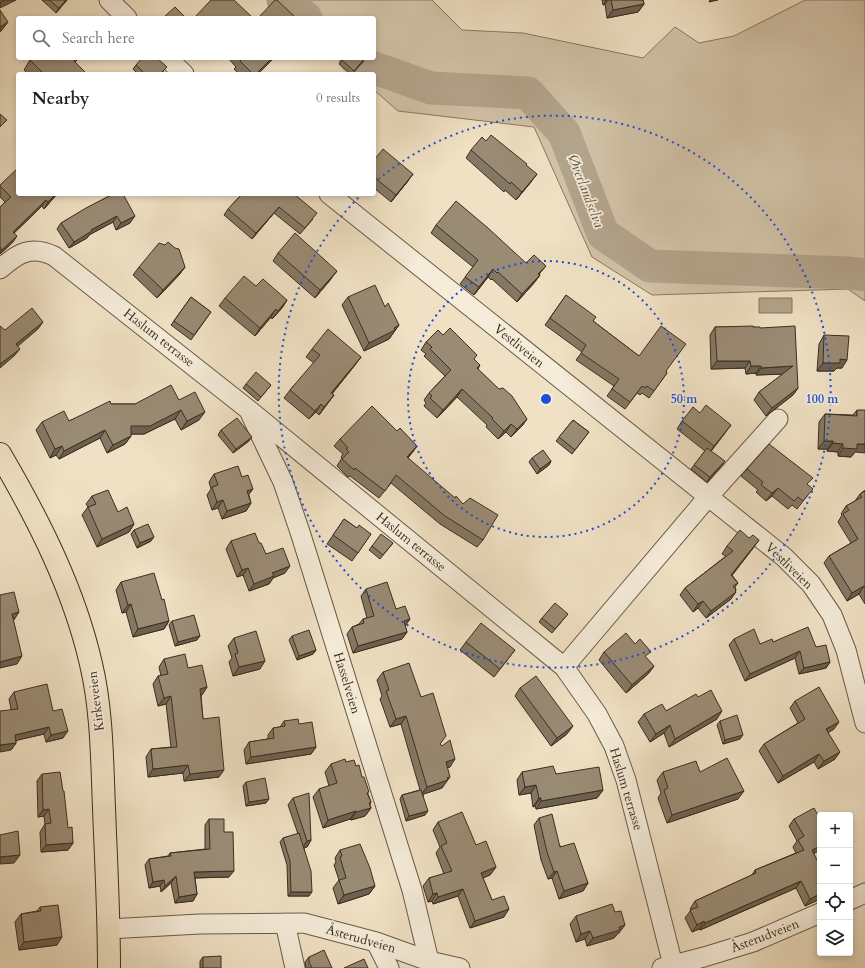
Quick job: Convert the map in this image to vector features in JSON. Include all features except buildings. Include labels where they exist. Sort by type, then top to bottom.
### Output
[{"type":"main road","name":"Kirkeveien","points":[[0,454],[31,511],[72,599],[91,664],[99,720],[109,968]]},
{"type":"street","points":[[109,0],[125,16]]},
{"type":"street","points":[[169,60],[182,72]]},
{"type":"street","name":"Vestliveien","points":[[332,196],[784,557],[811,584],[832,615],[846,650],[865,723]]},
{"type":"street","name":"Haslum terrasse","points":[[0,269],[18,256],[30,250],[44,251],[54,256],[249,410],[564,667],[597,714],[614,746],[626,780],[668,967]]},
{"type":"street","name":"Hasselveien","points":[[249,410],[283,482],[412,890],[429,961]]},
{"type":"street","points":[[564,667],[708,497],[778,419]]},
{"type":"street","points":[[853,899],[865,893]]},
{"type":"street","name":"Åsterudveien","points":[[668,967],[753,942],[817,914]]},
{"type":"street","points":[[285,923],[295,968]]},
{"type":"street","name":"Åsterudveien","points":[[108,929],[200,924],[304,923],[376,942],[429,961],[460,968]]},
{"type":"street","points":[[376,942],[389,968]]},
{"type":"shaded area","points":[[275,0],[432,0],[462,30],[523,33],[643,58],[675,27],[699,43],[734,36],[805,0],[865,0],[865,301],[848,289],[652,295],[592,257],[534,127],[398,111],[376,92],[376,72],[354,72],[341,60],[376,60],[376,16],[293,16]]},
{"type":"shaded area","points":[[759,298],[792,298],[792,313],[759,313]]},
{"type":"waterway","name":"Øverlandselva","points":[[283,0],[303,16]]},
{"type":"waterway","name":"Øverlandselva","points":[[358,60],[363,64],[431,88],[528,93],[564,133],[603,234],[650,266],[850,273],[865,275]]}]
